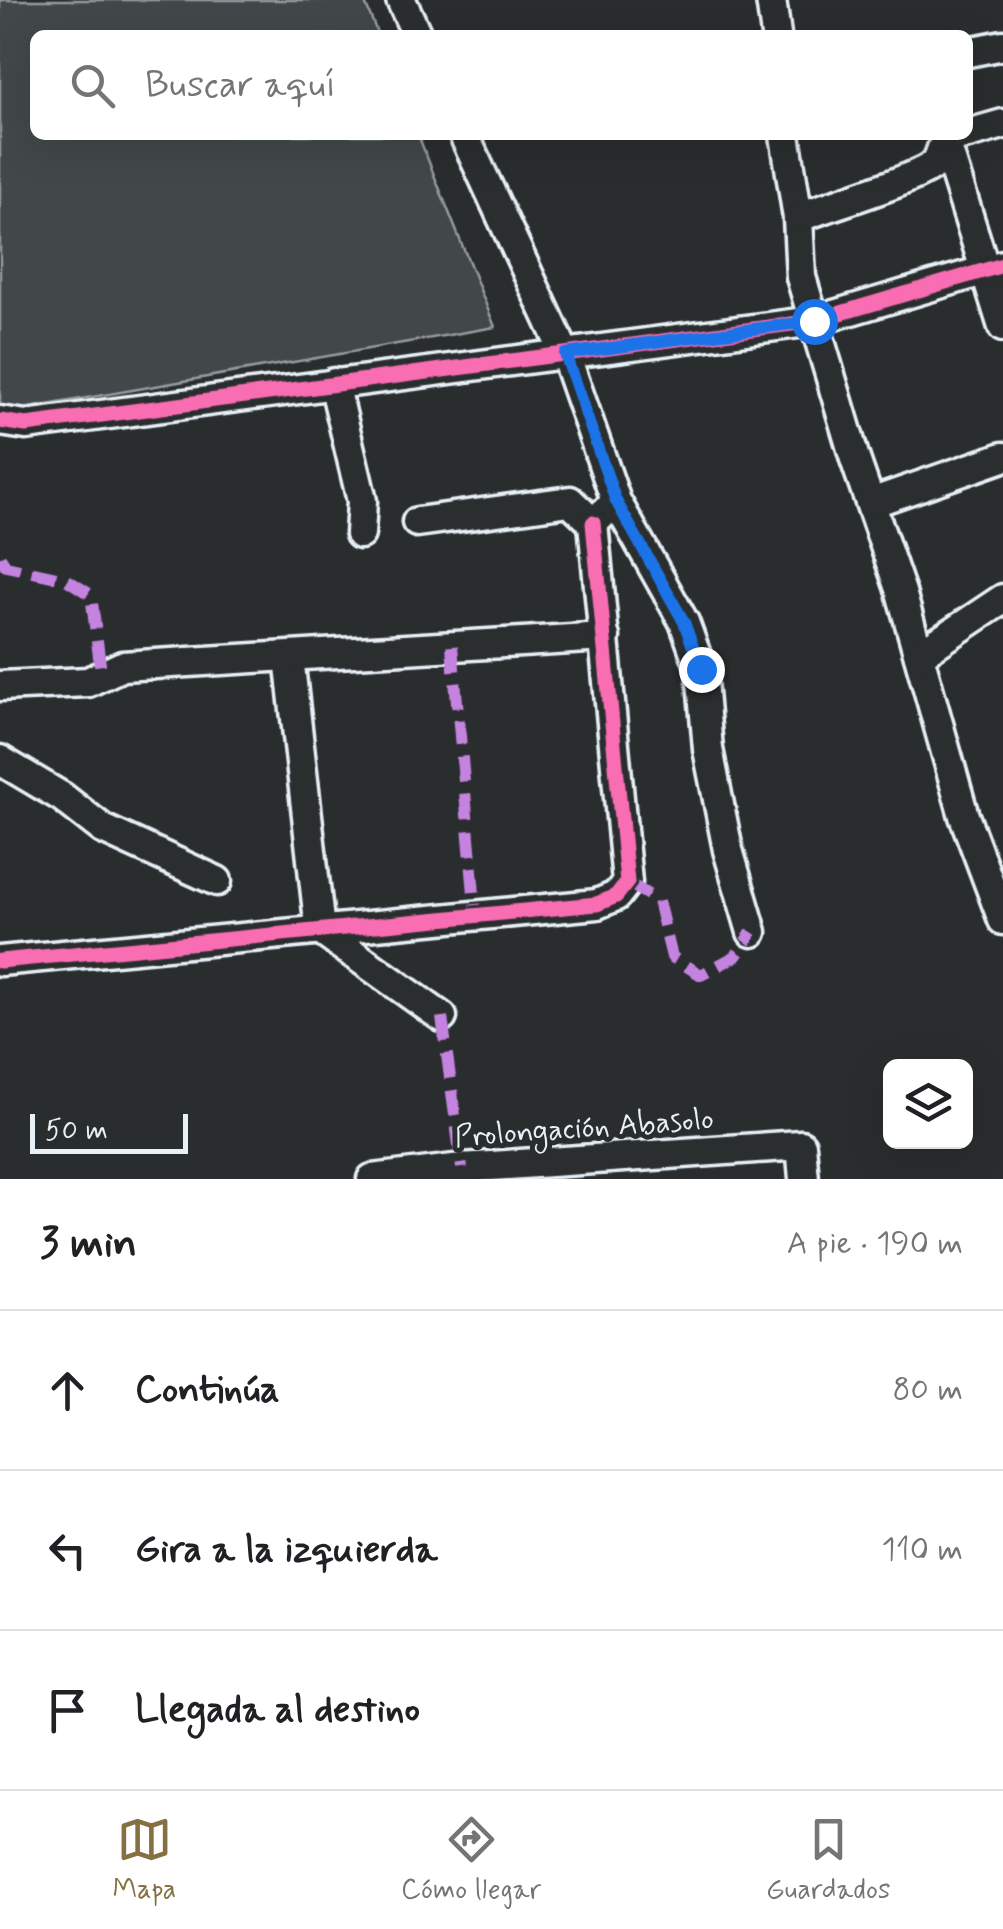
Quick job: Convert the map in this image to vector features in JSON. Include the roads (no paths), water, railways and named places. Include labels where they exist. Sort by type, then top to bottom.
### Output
[{"type":"street","points":[[401,0],[415,30]]},
{"type":"street","points":[[771,0],[775,30]]},
{"type":"street","points":[[973,51],[1003,44]]},
{"type":"street","points":[[973,132],[1003,124]]},
{"type":"street","points":[[466,140],[565,354],[616,501],[684,622],[701,669],[708,749],[728,850],[752,932]]},
{"type":"street","points":[[786,140],[798,218],[801,278],[919,655],[964,816],[1003,920]]},
{"type":"street","points":[[798,218],[837,200],[918,176],[936,162],[952,140]]},
{"type":"street","points":[[956,140],[993,268],[1003,328]]},
{"type":"street","points":[[0,421],[26,425],[814,321],[993,268]]},
{"type":"street","points":[[334,382],[362,501],[360,534]]},
{"type":"street","points":[[871,503],[1003,457]]},
{"type":"street","points":[[0,962],[597,904],[616,896],[627,882],[593,523],[570,501],[416,522]]},
{"type":"street","points":[[593,523],[616,501]]},
{"type":"street","points":[[919,655],[1003,599]]},
{"type":"street","points":[[0,686],[88,682],[122,666],[605,637]]},
{"type":"street","points":[[289,656],[320,930],[442,1017]]},
{"type":"street","points":[[0,760],[62,796],[103,828],[218,881]]},
{"type":"street","name":"Prolongación Abasolo","points":[[372,1179],[800,1144],[804,1179]]}]
